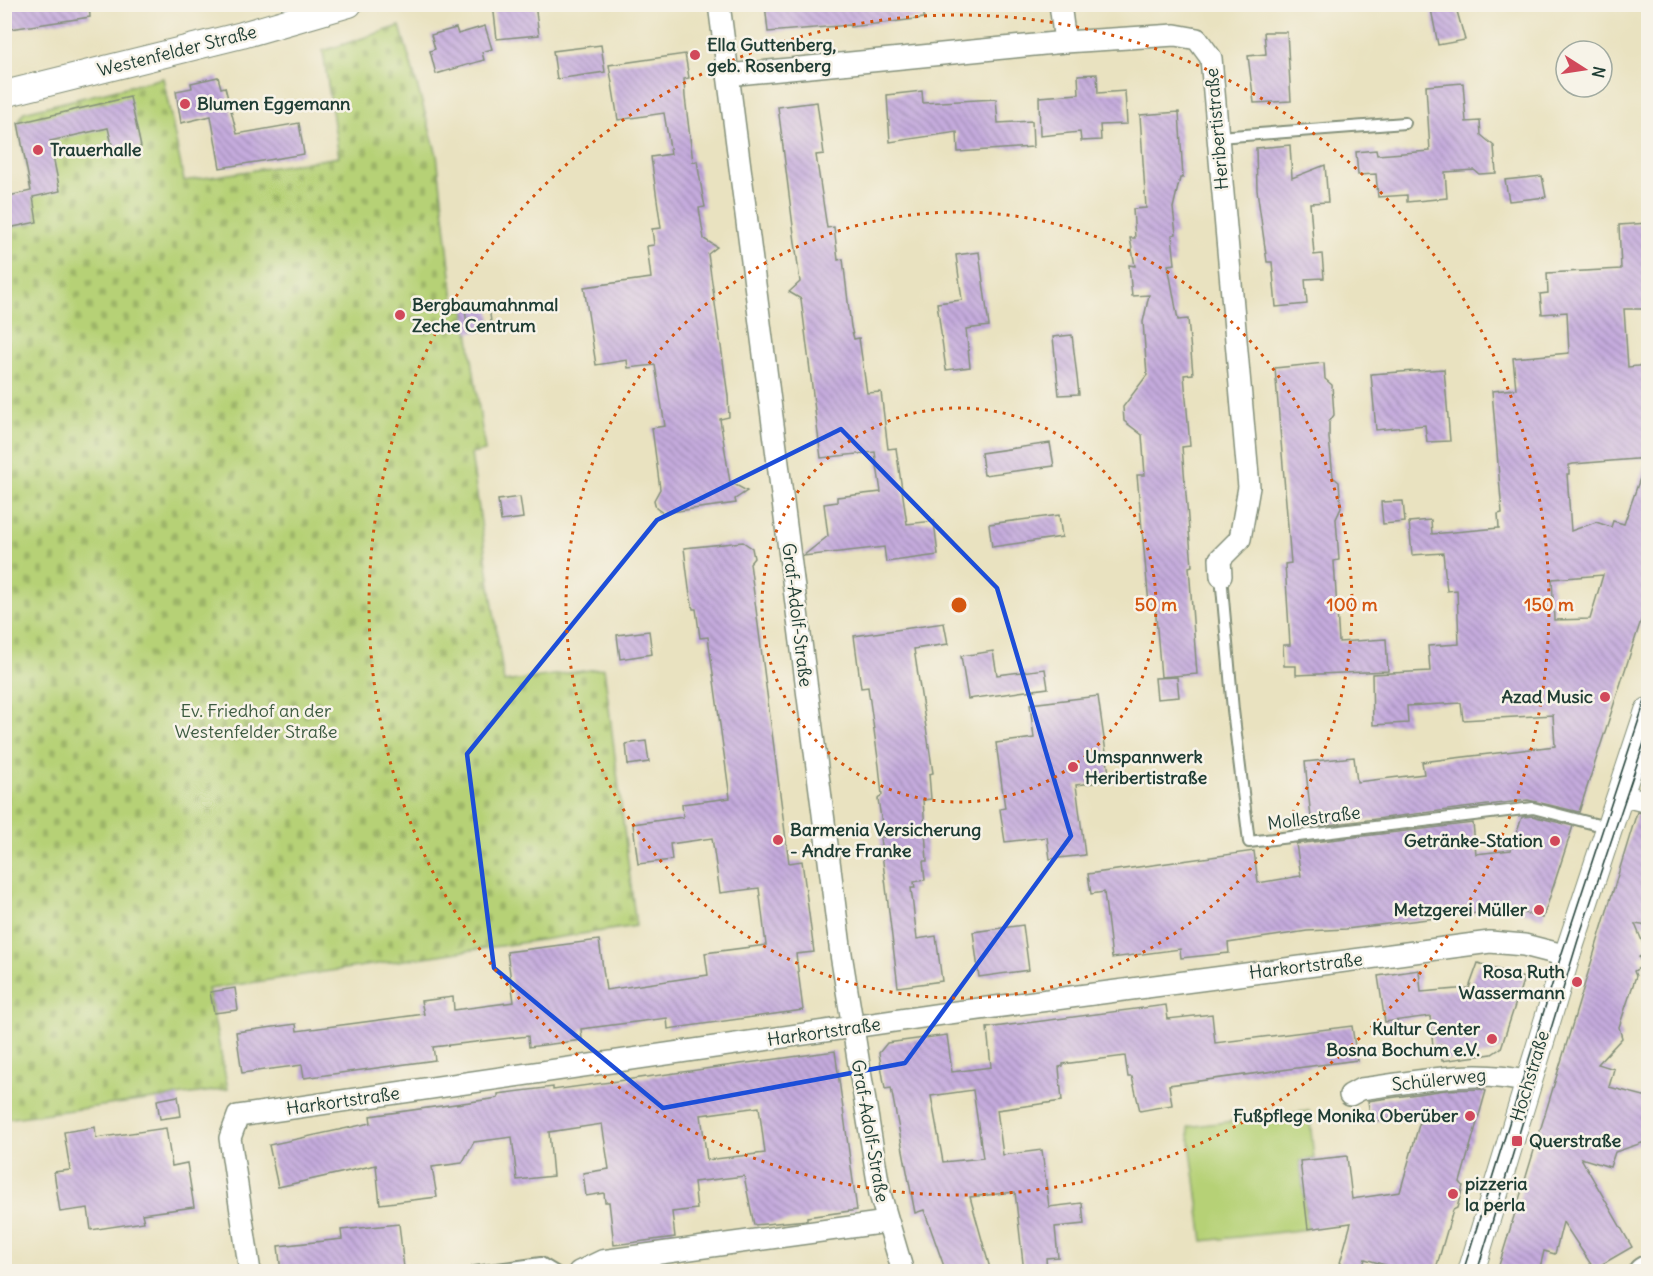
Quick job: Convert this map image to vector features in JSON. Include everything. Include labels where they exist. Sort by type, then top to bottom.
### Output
[{"type":"main road","points":[[1643,1272],[1648,1269]]},
{"type":"street","name":"Westenfelder Straße","points":[[4,94],[242,35],[349,4]]},
{"type":"street","name":"Graf-Adolf-Straße","points":[[719,4],[825,840],[880,1194],[903,1272]]},
{"type":"street","points":[[1060,4],[1065,42]]},
{"type":"street","name":"Heribertistraße","points":[[728,75],[1065,42],[1175,35],[1197,39],[1211,58],[1249,487],[1240,538],[1221,559],[1221,576]]},
{"type":"street","name":"Hochstraße","points":[[1471,1272],[1528,1082],[1648,711]]},
{"type":"street","points":[[1621,795],[1648,802]]},
{"type":"street","name":"Harkortstraße","points":[[250,1272],[230,1138],[238,1116],[959,1011],[1490,942],[1524,945],[1568,956]]},
{"type":"street","name":"Schülerweg","points":[[1350,1095],[1361,1089],[1480,1074],[1501,1075],[1528,1082]]},
{"type":"street","name":"Graf-Adolf-Straße","points":[[579,1272],[602,1261],[888,1222]]},
{"type":"lane","points":[[1218,137],[1405,123]]},
{"type":"lane","name":"Mollestraße","points":[[1221,576],[1233,710],[1249,842],[1533,808],[1610,828]]},
{"type":"lane","points":[[475,1272],[541,1263],[556,1272]]},
{"type":"highlighted area","points":[[841,429],[997,588],[1071,836],[905,1063],[663,1108],[494,968],[467,754],[657,520]]},
{"type":"green space","name":"Ev. Friedhof an der Westenfelder Straße","points":[[400,26],[437,155],[455,310],[465,309],[485,451],[471,454],[504,682],[604,668],[636,926],[208,989],[228,1089],[5,1119],[4,229],[37,221],[18,123],[24,112],[163,78],[184,181],[339,157],[323,51]]},
{"type":"green space","points":[[1309,1111],[1314,1159],[1300,1161],[1308,1229],[1203,1241],[1188,1127]]},
{"type":"building","points":[[4,4],[89,4],[90,17],[4,30]]},
{"type":"building","points":[[493,4],[535,4],[539,35],[497,39]]},
{"type":"building","points":[[765,4],[924,4],[924,18],[850,27],[850,25],[768,32]]},
{"type":"building","points":[[1430,4],[1455,4],[1465,40],[1438,45]]},
{"type":"building","points":[[485,26],[492,49],[482,52],[484,60],[436,74],[430,51],[435,49],[431,35],[456,28],[458,34]]},
{"type":"building","points":[[1264,32],[1287,32],[1291,101],[1254,103],[1248,56],[1266,54]]},
{"type":"building","points":[[601,45],[605,72],[557,79],[553,51]]},
{"type":"building","points":[[685,54],[689,78],[684,79],[685,97],[693,162],[697,161],[705,207],[699,208],[704,239],[717,247],[708,254],[728,396],[729,417],[720,419],[730,482],[747,491],[735,499],[736,503],[663,513],[656,508],[654,500],[660,489],[652,428],[665,426],[655,365],[628,368],[627,360],[596,365],[584,287],[651,278],[647,246],[654,245],[652,229],[661,228],[651,157],[671,154],[664,113],[618,120],[609,65]]},
{"type":"building","points":[[1097,74],[1098,93],[1125,91],[1127,124],[1100,125],[1101,140],[1081,141],[1080,132],[1040,136],[1039,97],[1079,94],[1078,75]]},
{"type":"building","points":[[218,77],[221,88],[225,87],[237,134],[299,123],[304,154],[220,168],[211,116],[181,123],[176,91],[192,88],[191,83]]},
{"type":"building","points":[[1463,83],[1466,122],[1480,121],[1481,135],[1494,146],[1496,173],[1479,174],[1474,170],[1445,172],[1447,198],[1407,202],[1407,195],[1378,197],[1376,174],[1358,175],[1356,152],[1376,150],[1377,155],[1430,151],[1426,86]]},
{"type":"building","points":[[922,91],[923,103],[996,99],[998,123],[1032,121],[1033,147],[958,152],[957,132],[890,142],[887,95]]},
{"type":"building","name":"Trauerhalle","points":[[130,97],[141,147],[114,153],[108,128],[50,141],[60,191],[33,197],[37,222],[4,229],[4,197],[31,191],[18,123]]},
{"type":"building","points":[[817,102],[824,154],[816,155],[827,228],[834,227],[838,260],[843,259],[851,327],[854,339],[859,338],[867,393],[881,392],[888,449],[896,448],[907,524],[934,521],[938,555],[886,562],[884,547],[803,556],[828,536],[824,504],[837,502],[837,497],[881,492],[875,452],[821,458],[801,299],[789,292],[800,282],[778,107]]},
{"type":"building","points":[[1179,112],[1183,178],[1180,178],[1173,208],[1176,234],[1172,235],[1175,264],[1168,265],[1178,320],[1188,319],[1193,374],[1184,375],[1190,446],[1182,447],[1192,566],[1189,567],[1197,674],[1161,677],[1155,605],[1149,604],[1137,475],[1145,475],[1142,435],[1124,421],[1123,407],[1147,375],[1143,322],[1149,295],[1132,296],[1129,265],[1135,266],[1130,238],[1135,238],[1133,209],[1146,208],[1140,115]]},
{"type":"building","points":[[1290,145],[1292,178],[1325,165],[1328,202],[1310,203],[1314,255],[1322,254],[1324,278],[1305,279],[1307,304],[1276,307],[1272,262],[1267,262],[1257,190],[1256,148]]},
{"type":"building","points":[[1542,176],[1546,197],[1509,201],[1505,180]]},
{"type":"building","points":[[1648,223],[1648,309],[1624,309],[1628,367],[1648,365],[1648,458],[1569,465],[1569,474],[1567,474],[1571,531],[1596,522],[1611,527],[1613,521],[1624,524],[1645,464],[1648,464],[1648,599],[1579,812],[1528,800],[1312,827],[1305,762],[1354,757],[1357,782],[1424,774],[1422,762],[1555,746],[1553,715],[1463,720],[1461,703],[1407,706],[1408,723],[1373,725],[1372,674],[1430,671],[1428,646],[1459,644],[1457,590],[1447,591],[1443,553],[1412,555],[1409,522],[1431,520],[1432,534],[1499,528],[1498,514],[1502,513],[1492,391],[1516,389],[1513,358],[1569,353],[1567,312],[1542,314],[1540,294],[1548,293],[1547,273],[1621,269],[1619,225]],"holes":[[[1603,575],[1590,619],[1554,620],[1552,579]]]},
{"type":"building","points":[[979,252],[989,326],[966,329],[970,367],[946,370],[937,303],[962,300],[956,255]]},
{"type":"building","points":[[489,306],[492,330],[468,333],[465,309]]},
{"type":"building","points":[[1072,335],[1079,394],[1059,395],[1053,337]]},
{"type":"building","points":[[1324,363],[1325,379],[1332,385],[1334,415],[1329,422],[1329,438],[1333,477],[1339,482],[1341,508],[1336,519],[1339,560],[1334,561],[1339,642],[1386,639],[1388,671],[1296,675],[1296,666],[1284,666],[1283,645],[1290,645],[1285,564],[1291,563],[1275,368]]},
{"type":"building","points":[[1444,369],[1450,441],[1427,442],[1425,425],[1376,430],[1371,374]]},
{"type":"building","points":[[1050,443],[1054,466],[984,475],[981,453]]},
{"type":"building","points":[[520,497],[523,518],[501,521],[498,500]]},
{"type":"building","points":[[1403,501],[1405,522],[1383,524],[1381,502]]},
{"type":"building","points":[[1059,515],[1062,537],[992,547],[989,524]]},
{"type":"building","points":[[743,542],[752,548],[754,558],[750,563],[789,863],[802,861],[814,952],[796,954],[803,1010],[668,1029],[667,1018],[581,1029],[582,1040],[529,1047],[528,1036],[433,1047],[435,1060],[304,1078],[302,1065],[242,1073],[236,1032],[296,1024],[297,1031],[424,1014],[421,1001],[453,997],[454,1010],[514,1002],[507,952],[599,940],[606,990],[708,975],[705,953],[766,945],[759,888],[720,893],[712,838],[670,844],[672,860],[638,864],[633,824],[683,817],[682,804],[730,798],[708,637],[700,638],[696,609],[693,609],[689,589],[684,548]]},
{"type":"building","points":[[944,623],[948,644],[914,649],[933,773],[929,774],[931,799],[923,800],[927,861],[923,861],[925,880],[914,882],[915,888],[911,888],[917,939],[936,936],[942,981],[898,987],[880,837],[884,837],[878,799],[882,795],[879,766],[868,687],[861,688],[854,636]]},
{"type":"building","points":[[649,631],[652,654],[620,659],[617,635]]},
{"type":"building","points":[[993,651],[997,675],[1045,669],[1048,688],[968,699],[961,656]]},
{"type":"building","points":[[1177,677],[1179,697],[1157,699],[1155,678]]},
{"type":"building","name":"Umspannwerk Heribertistraße","points":[[1098,696],[1110,781],[1076,785],[1085,855],[1050,859],[1047,837],[1005,842],[1000,809],[1005,808],[996,743],[1034,738],[1030,704]]},
{"type":"building","points":[[646,741],[649,762],[628,765],[626,744]]},
{"type":"building","points":[[1637,812],[1648,814],[1648,926],[1635,924],[1647,953],[1639,957],[1643,966],[1634,971],[1636,976],[1619,1027],[1622,1038],[1598,1064],[1614,1069],[1609,1087],[1648,1097],[1648,1141],[1615,1152],[1610,1167],[1581,1158],[1632,1247],[1594,1269],[1563,1222],[1555,1254],[1544,1251],[1539,1272],[1497,1272]]},
{"type":"building","points":[[1532,816],[1573,826],[1543,918],[1510,909],[1346,929],[1307,931],[1228,943],[1229,953],[1181,958],[1180,949],[1112,958],[1104,892],[1091,894],[1088,874],[1254,851],[1258,883],[1301,876],[1296,844],[1473,823],[1476,854],[1511,850],[1522,817]]},
{"type":"building","points":[[1023,925],[1029,970],[979,977],[973,932]]},
{"type":"building","points":[[1478,963],[1524,978],[1501,1048],[1492,1054],[1442,1061],[1440,1045],[1433,1046],[1430,1016],[1385,1022],[1378,976],[1419,970],[1421,992],[1469,988]]},
{"type":"building","points":[[235,988],[238,1010],[214,1013],[210,992]]},
{"type":"building","points":[[1166,1005],[1168,1019],[1212,1014],[1215,1043],[1352,1026],[1357,1060],[1169,1085],[1172,1105],[1140,1111],[1132,1077],[1128,1077],[1125,1056],[1063,1064],[1059,1067],[1062,1101],[997,1110],[1003,1155],[1042,1150],[1049,1207],[1082,1203],[1084,1224],[1055,1227],[1058,1257],[1046,1258],[1047,1272],[1024,1272],[1015,1192],[970,1197],[991,1272],[946,1272],[924,1210],[915,1213],[891,1088],[885,1089],[879,1053],[887,1043],[947,1035],[952,1072],[991,1067],[987,1028]],"holes":[[[973,1090],[983,1158],[943,1162],[931,1096]]]},
{"type":"building","points":[[835,1051],[857,1210],[807,1217],[807,1220],[754,1225],[744,1176],[694,1182],[697,1209],[672,1212],[675,1237],[614,1245],[609,1202],[605,1202],[604,1193],[586,1196],[583,1173],[609,1169],[602,1124],[549,1132],[553,1176],[517,1180],[512,1137],[474,1142],[462,1163],[432,1167],[437,1197],[380,1204],[376,1165],[278,1187],[269,1145],[371,1123],[370,1116],[498,1098],[498,1094],[553,1087],[553,1090]],"holes":[[[759,1107],[765,1153],[707,1160],[701,1115]]]},
{"type":"building","points":[[1481,1089],[1486,1091],[1460,1182],[1463,1186],[1457,1208],[1453,1210],[1435,1272],[1408,1272],[1365,1259],[1362,1269],[1340,1263],[1351,1223],[1308,1229],[1300,1161],[1347,1156],[1352,1199],[1400,1192],[1422,1114],[1371,1122],[1368,1101],[1446,1090]]},
{"type":"building","points":[[178,1096],[181,1116],[160,1119],[157,1100]]},
{"type":"building","points":[[95,1127],[96,1138],[166,1128],[172,1166],[187,1163],[194,1207],[142,1214],[144,1222],[91,1230],[88,1208],[60,1212],[54,1172],[70,1170],[64,1132]]},
{"type":"building","points":[[399,1224],[404,1268],[372,1272],[281,1272],[278,1246],[342,1239],[341,1230]]},
{"type":"tram line","points":[[1463,1272],[1560,959],[1648,692]]},
{"type":"tram line","points":[[1477,1272],[1578,940],[1648,731]]},
{"type":"place","name":"Ella Guttenberg, geb. Rosenberg","points":[[695,55]]},
{"type":"place","name":"Blumen Eggemann","points":[[185,104]]},
{"type":"place","name":"Trauerhalle","points":[[38,150]]},
{"type":"place","name":"Bergbaumahnmal Zeche Centrum","points":[[400,315]]},
{"type":"place","name":"Azad Music","points":[[1605,697]]},
{"type":"place","name":"Umspannwerk Heribertistraße","points":[[1073,767]]},
{"type":"place","name":"Barmenia Versicherung - Andre Franke","points":[[778,840]]},
{"type":"place","name":"Getränke-Station","points":[[1555,841]]},
{"type":"place","name":"Metzgerei Müller","points":[[1539,910]]},
{"type":"place","name":"Rosa Ruth Wassermann","points":[[1577,982]]},
{"type":"place","name":"Kultur Center Bosna Bochum e.V.","points":[[1492,1039]]},
{"type":"place","name":"Fußpflege Monika Oberüber","points":[[1470,1116]]},
{"type":"place","name":"Querstraße","points":[[1517,1141]]},
{"type":"place","name":"pizzeria la perla","points":[[1453,1194]]}]
